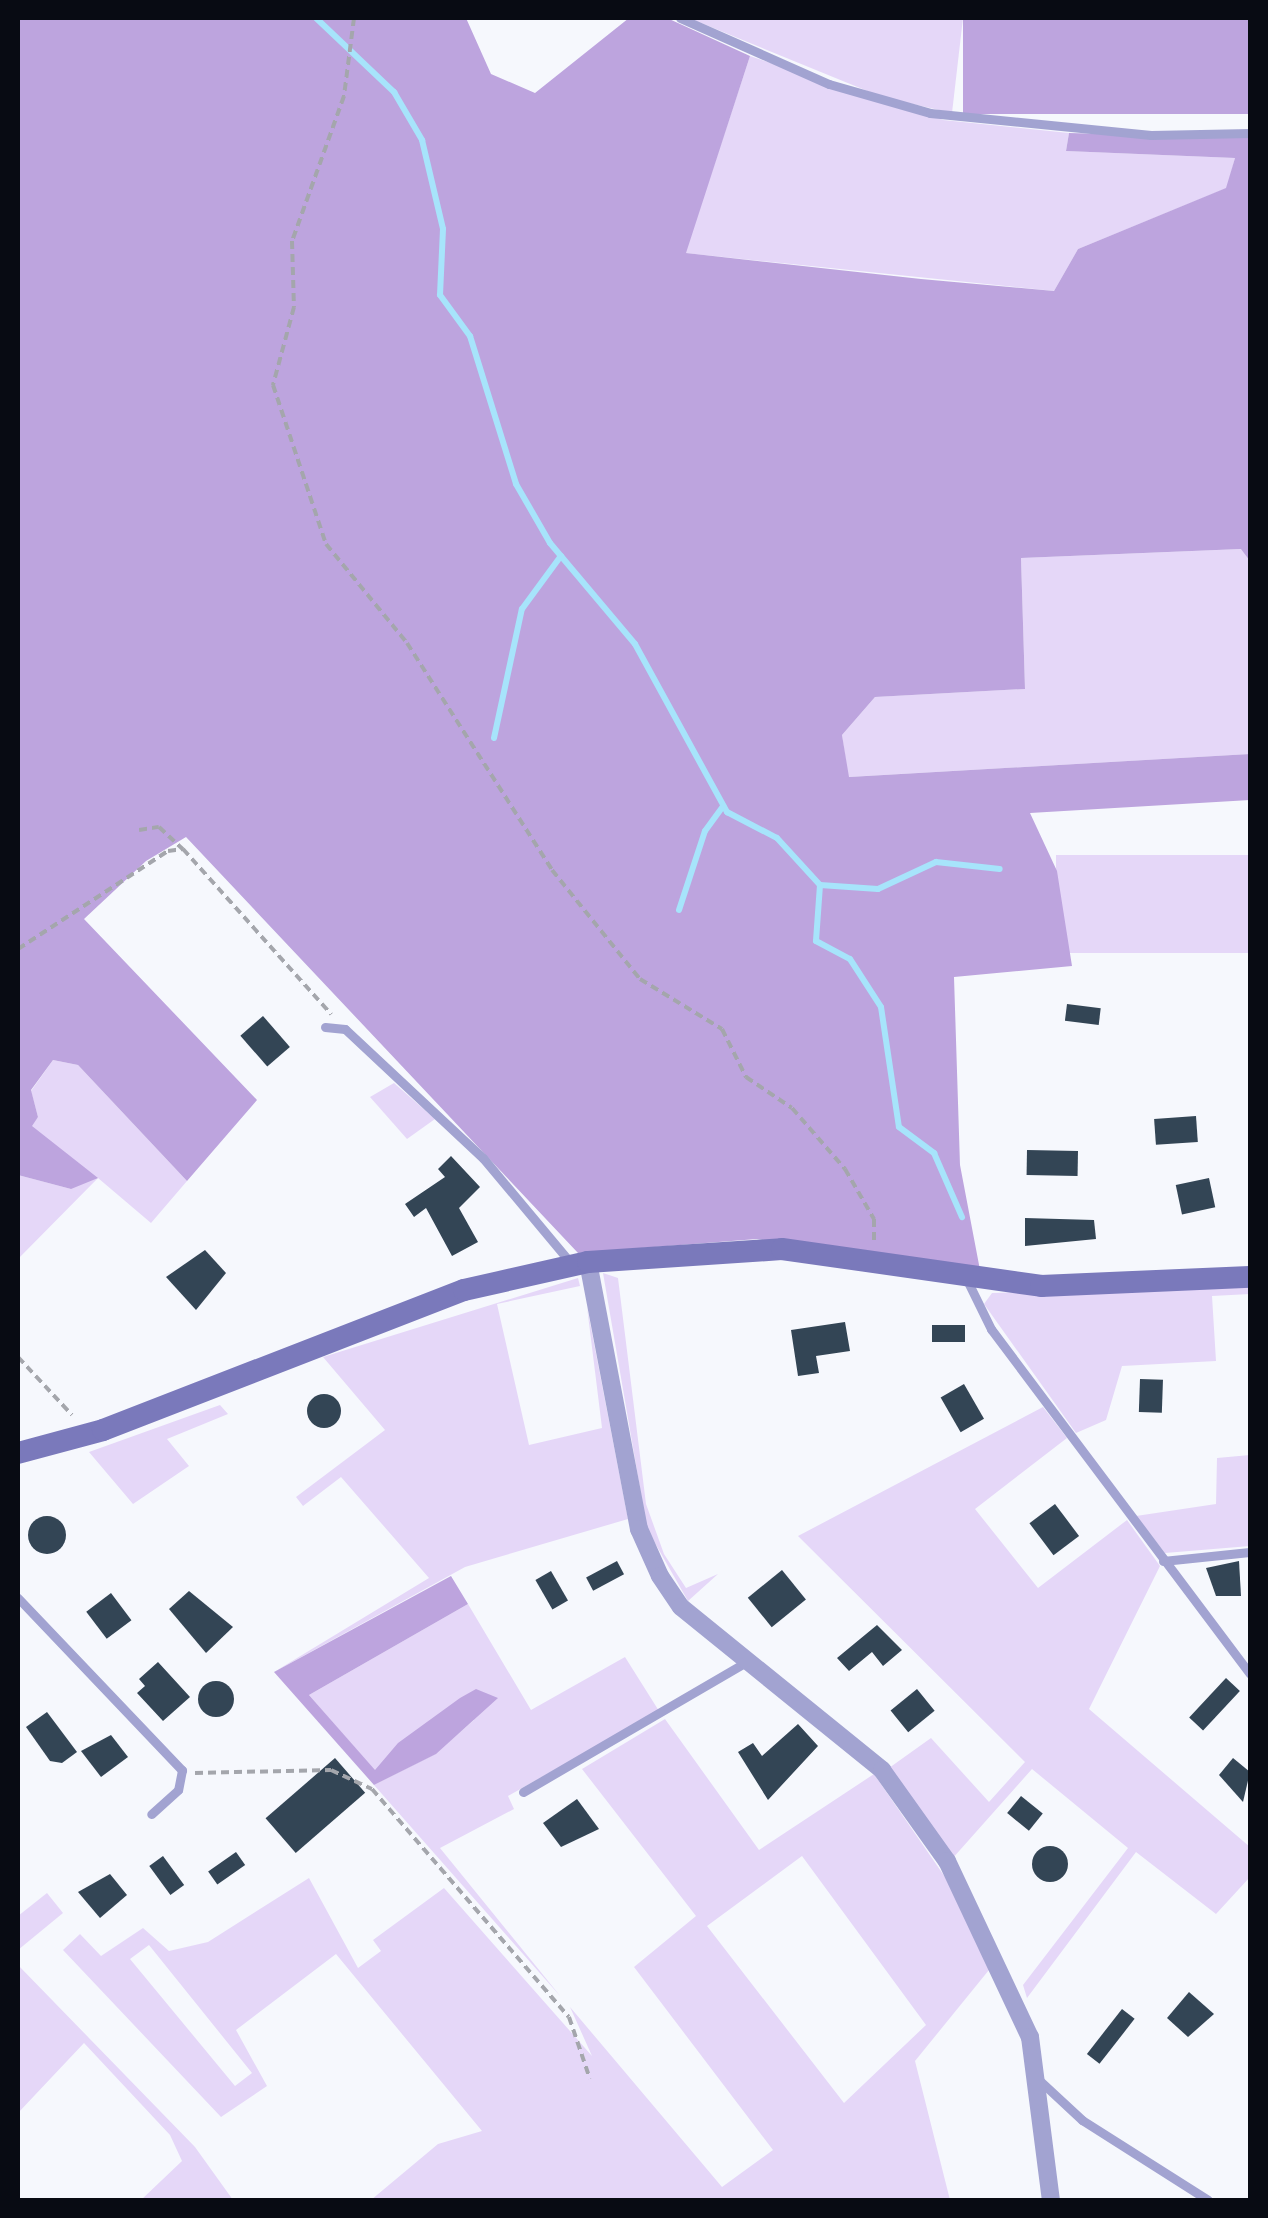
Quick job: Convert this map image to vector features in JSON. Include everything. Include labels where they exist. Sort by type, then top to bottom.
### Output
[{"type":"street","points":[[18,1454],[88,1434],[464,1290],[580,1264],[782,1250],[966,1280],[1129,1285],[1250,1277]]},
{"type":"street","points":[[580,1264],[640,1529],[681,1607],[882,1770],[947,1860],[1014,1990],[1039,2080],[1051,2200]]},
{"type":"lane","points":[[680,18],[830,84],[930,114],[1151,135],[1250,132]]},
{"type":"lane","points":[[324,1027],[344,1029],[512,1188],[580,1264]]},
{"type":"lane","points":[[966,1280],[990,1329],[1250,1674]]},
{"type":"lane","points":[[1163,1561],[1250,1552]]},
{"type":"lane","points":[[18,1598],[108,1686],[181,1775],[178,1790],[151,1814]]},
{"type":"lane","points":[[523,1792],[746,1662]]},
{"type":"lane","points":[[1039,2080],[1082,2120],[1208,2200]]},
{"type":"path","points":[[354,18],[351,55],[292,241],[294,307],[273,385],[326,544],[407,643],[552,870],[640,980],[722,1029],[746,1077],[792,1108],[845,1169],[874,1219],[875,1263]]},
{"type":"path","points":[[138,830],[159,827],[184,849],[344,1029]]},
{"type":"path","points":[[18,949],[168,851],[184,849]]},
{"type":"path","points":[[18,1357],[88,1434]]},
{"type":"path","points":[[181,1775],[313,1769],[354,1776],[372,1789],[568,2016],[590,2079]]},
{"type":"shaded area","points":[[18,18],[466,18],[491,74],[535,93],[629,18],[667,18],[750,56],[686,253],[921,279],[1054,291],[1078,249],[1226,188],[1235,158],[1066,151],[1069,133],[1250,138],[1250,561],[1241,549],[1021,558],[1025,689],[875,697],[842,735],[849,777],[1250,754],[1250,800],[1030,813],[1057,871],[1072,966],[954,977],[960,1165],[980,1270],[757,1239],[578,1253],[186,837],[146,861],[84,919],[257,1100],[187,1181],[78,1065],[53,1060],[31,1090],[38,1117],[32,1126],[98,1178],[71,1189],[18,1175]]},
{"type":"shaded area","points":[[689,18],[963,18],[952,113],[882,97]]},
{"type":"shaded area","points":[[963,18],[1250,18],[1250,114],[963,114]]},
{"type":"shaded area","points":[[750,56],[943,120],[1069,133],[1066,151],[1235,158],[1227,188],[1078,249],[1054,291],[685,253]]},
{"type":"shaded area","points":[[1242,549],[1250,561],[1250,754],[848,777],[842,735],[875,697],[1025,689],[1021,558]]},
{"type":"shaded area","points":[[1056,855],[1250,855],[1250,953],[1056,953]]},
{"type":"shaded area","points":[[53,1060],[78,1065],[187,1181],[151,1223],[98,1178],[18,1259],[18,1175],[71,1189],[31,1125],[38,1117],[31,1091]]},
{"type":"shaded area","points":[[394,1083],[435,1119],[407,1139],[370,1097]]},
{"type":"shaded area","points":[[603,1273],[618,1278],[646,1504],[664,1554],[686,1588],[718,1574],[688,1601],[647,1529]]},
{"type":"shaded area","points":[[578,1278],[580,1286],[497,1304],[529,1445],[602,1428],[587,1307],[628,1519],[465,1567],[274,1672],[429,1578],[341,1477],[303,1506],[296,1497],[385,1430],[323,1357]]},
{"type":"shaded area","points":[[1250,1286],[1250,1294],[1212,1296],[1216,1361],[1122,1366],[1106,1420],[1076,1433],[984,1304],[992,1293]]},
{"type":"shaded area","points":[[220,1405],[228,1414],[167,1439],[189,1466],[133,1504],[89,1452]]},
{"type":"shaded area","points":[[1043,1407],[1067,1438],[975,1509],[1038,1588],[1127,1520],[1160,1566],[1089,1709],[1250,1847],[1250,1877],[1216,1914],[1136,1852],[1027,1998],[1023,1985],[1128,1848],[1032,1769],[952,1859],[889,1768],[931,1738],[989,1802],[1025,1762],[798,1536]]},
{"type":"shaded area","points":[[1250,1455],[1250,1546],[1165,1553],[1136,1516],[1216,1504],[1217,1458]]},
{"type":"shaded area","points":[[451,1576],[468,1604],[309,1695],[375,1770],[398,1743],[460,1698],[476,1689],[498,1698],[436,1754],[374,1785],[274,1672]]},
{"type":"shaded area","points":[[468,1604],[531,1710],[625,1657],[659,1711],[508,1796],[514,1809],[440,1848],[561,1997],[374,1785],[435,1754],[474,1720],[428,1722],[375,1771],[309,1695]]},
{"type":"shaded area","points":[[665,1719],[759,1850],[874,1774],[956,1893],[993,1965],[915,2061],[950,2200],[371,2200],[438,2144],[482,2131],[336,1954],[236,2030],[267,2086],[221,2117],[63,1950],[80,1934],[101,1956],[143,1928],[169,1951],[208,1942],[309,1878],[358,1968],[381,1951],[373,1940],[444,1888],[592,2056],[570,2007],[722,2187],[773,2150],[634,1967],[696,1916],[582,1769]],"holes":[[[802,1856],[926,2025],[844,2103],[707,1926]],[[149,1945],[252,2073],[235,2086],[130,1959]]]},
{"type":"shaded area","points":[[47,1893],[63,1913],[18,1950],[18,1916]]},
{"type":"shaded area","points":[[18,1965],[195,2147],[233,2200],[141,2200],[182,2161],[170,2135],[84,2043],[18,2113]]},
{"type":"building","points":[[1067,1004],[1101,1008],[1099,1025],[1065,1021]]},
{"type":"building","points":[[263,1016],[290,1047],[267,1067],[240,1036]]},
{"type":"building","points":[[1196,1116],[1198,1142],[1156,1145],[1154,1119]]},
{"type":"building","points":[[1027,1150],[1078,1151],[1078,1176],[1027,1175]]},
{"type":"building","points":[[451,1156],[480,1187],[459,1208],[478,1242],[452,1256],[426,1208],[414,1217],[405,1204],[445,1177],[438,1169]]},
{"type":"building","points":[[1209,1178],[1215,1207],[1182,1214],[1176,1185]]},
{"type":"building","points":[[1025,1218],[1094,1220],[1096,1239],[1025,1246]]},
{"type":"building","points":[[205,1250],[226,1273],[196,1310],[166,1277]]},
{"type":"building","points":[[845,1322],[850,1351],[816,1356],[819,1373],[798,1376],[791,1330]]},
{"type":"building","points":[[932,1325],[965,1325],[965,1342],[932,1342]]},
{"type":"building","points":[[1140,1379],[1163,1380],[1162,1413],[1139,1412]]},
{"type":"building","points":[[964,1384],[984,1419],[961,1432],[941,1398]]},
{"type":"building","points":[[324,1394],[336,1399],[341,1411],[336,1423],[324,1428],[312,1423],[307,1411],[312,1399]]},
{"type":"building","points":[[1055,1504],[1079,1536],[1054,1555],[1029,1523]]},
{"type":"building","points":[[47,1516],[60,1522],[66,1535],[60,1548],[47,1554],[34,1548],[28,1535],[34,1522]]},
{"type":"building","points":[[617,1561],[624,1574],[593,1591],[586,1577]]},
{"type":"building","points":[[1239,1561],[1241,1596],[1216,1596],[1206,1568]]},
{"type":"building","points":[[782,1570],[806,1600],[772,1627],[748,1598]]},
{"type":"building","points":[[551,1571],[568,1600],[552,1609],[535,1580]]},
{"type":"building","points":[[189,1591],[233,1627],[206,1653],[169,1609]]},
{"type":"building","points":[[111,1593],[131,1620],[107,1639],[86,1612]]},
{"type":"building","points":[[877,1625],[902,1650],[883,1666],[872,1652],[849,1671],[837,1658]]},
{"type":"building","points":[[158,1662],[190,1697],[163,1721],[137,1693],[145,1686],[139,1679]]},
{"type":"building","points":[[1226,1678],[1240,1691],[1203,1730],[1189,1717]]},
{"type":"building","points":[[216,1681],[229,1686],[234,1699],[229,1712],[216,1717],[203,1712],[198,1699],[203,1686]]},
{"type":"building","points":[[917,1689],[935,1711],[908,1732],[891,1710]]},
{"type":"building","points":[[47,1712],[77,1752],[62,1763],[50,1761],[26,1727]]},
{"type":"building","points":[[798,1724],[818,1746],[768,1800],[738,1752],[753,1743],[762,1756]]},
{"type":"building","points":[[111,1735],[128,1757],[101,1777],[81,1751]]},
{"type":"building","points":[[335,1758],[365,1793],[296,1853],[266,1818]]},
{"type":"building","points":[[1233,1758],[1250,1772],[1243,1802],[1219,1775]]},
{"type":"building","points":[[1021,1796],[1043,1814],[1029,1831],[1007,1813]]},
{"type":"building","points":[[577,1799],[599,1829],[561,1847],[543,1823]]},
{"type":"building","points":[[1050,1846],[1062,1852],[1068,1864],[1062,1876],[1050,1882],[1038,1876],[1032,1864],[1038,1852]]},
{"type":"building","points":[[236,1852],[245,1865],[217,1885],[208,1872]]},
{"type":"building","points":[[163,1856],[184,1885],[170,1895],[149,1866]]},
{"type":"building","points":[[110,1874],[127,1895],[100,1918],[78,1892]]},
{"type":"building","points":[[1189,1992],[1214,2014],[1188,2037],[1167,2018]]},
{"type":"building","points":[[1122,2009],[1135,2019],[1100,2064],[1087,2054]]},
{"type":"waterway","points":[[316,18],[394,92],[422,140],[443,229],[440,295],[470,336],[516,484],[550,543],[635,644],[727,812],[777,838],[820,885],[816,941],[850,959],[881,1007],[899,1127],[934,1153],[962,1217]]},
{"type":"waterway","points":[[494,738],[522,609],[561,556]]},
{"type":"waterway","points":[[679,910],[705,831],[723,806]]},
{"type":"waterway","points":[[820,885],[878,889],[936,862],[1000,869]]}]
